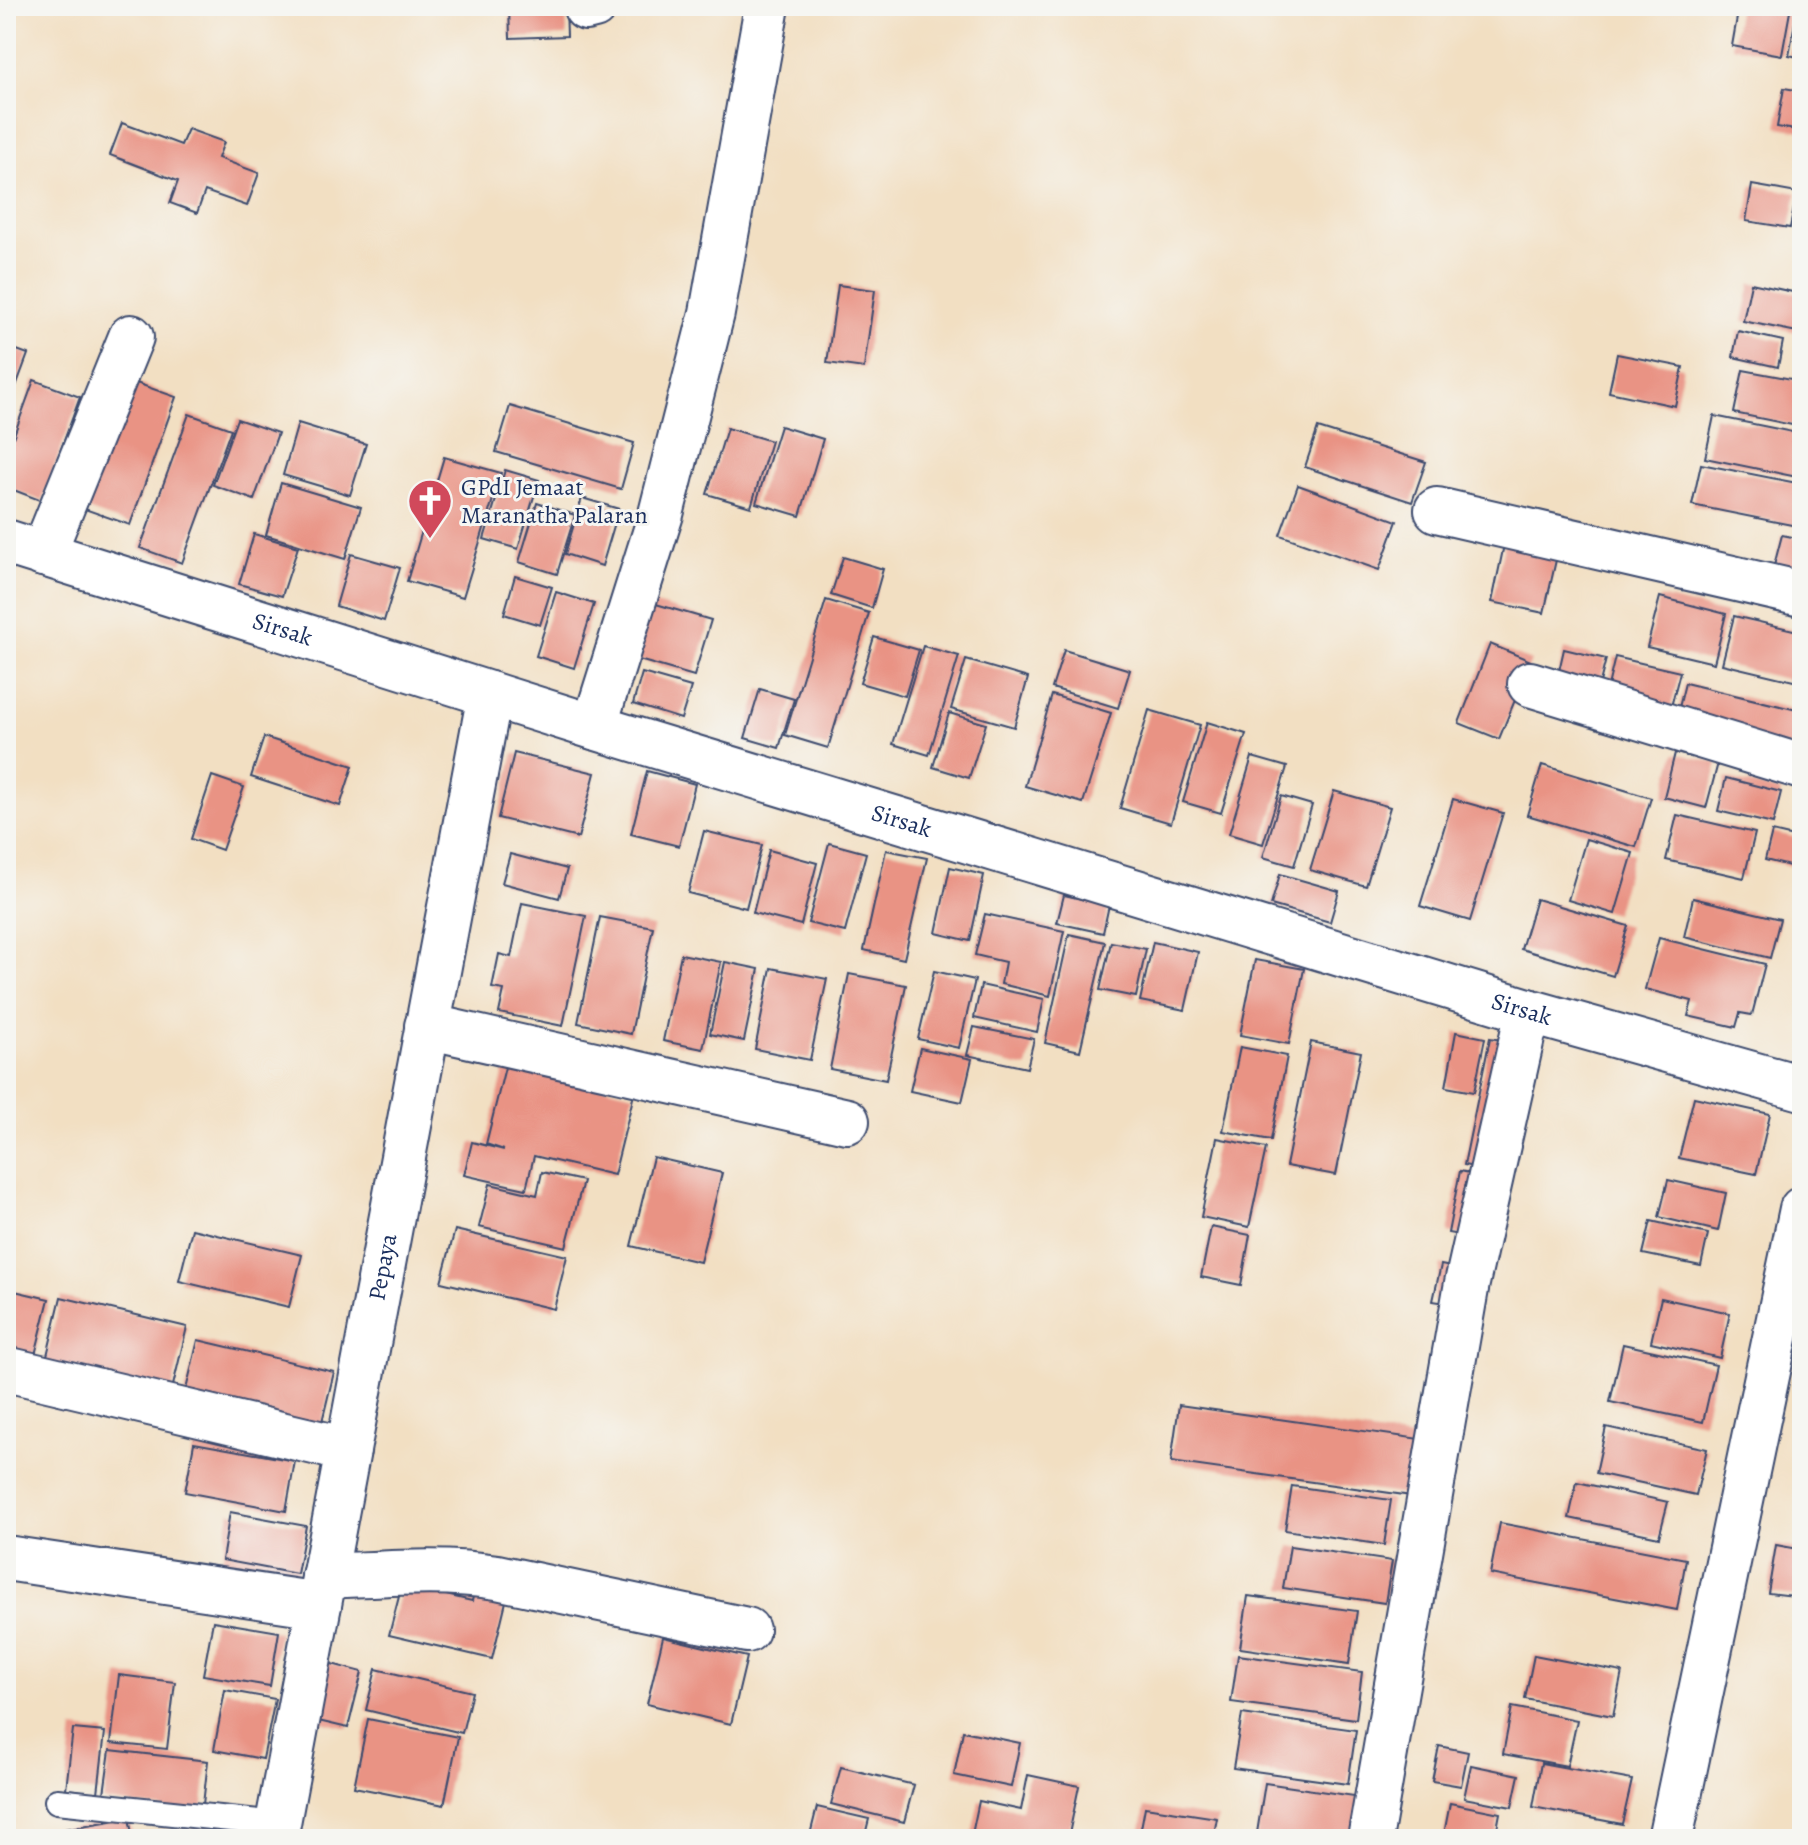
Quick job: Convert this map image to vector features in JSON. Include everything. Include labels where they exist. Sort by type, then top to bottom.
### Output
[{"type":"street","points":[[594,727],[661,514],[712,313],[767,6]]},
{"type":"street","points":[[25,548],[131,337]]},
{"type":"street","points":[[1437,510],[1802,594]]},
{"type":"street","name":"Sirsak","points":[[25,548],[594,727],[1528,1011],[1801,1083]]},
{"type":"street","points":[[1530,684],[1802,767]]},
{"type":"street","name":"Pepaya","points":[[277,1832],[490,694]]},
{"type":"street","points":[[1370,1839],[1467,1283],[1528,1011]]},
{"type":"street","points":[[427,1026],[847,1121]]},
{"type":"street","points":[[1679,1837],[1802,1209]]},
{"type":"street","points":[[6,1369],[348,1450]]},
{"type":"street","points":[[6,1558],[322,1590],[422,1572],[464,1572],[747,1630]]},
{"type":"lane","points":[[57,1801],[277,1832]]},
{"type":"building","points":[[509,6],[566,6],[567,36],[510,38]]},
{"type":"building","points":[[1739,6],[1791,6],[1782,55],[1732,46]]},
{"type":"building","points":[[1798,6],[1802,6],[1802,58],[1789,55]]},
{"type":"building","points":[[1784,88],[1802,91],[1802,131],[1777,127]]},
{"type":"building","points":[[122,123],[181,145],[188,129],[224,142],[218,158],[259,173],[247,206],[205,191],[197,213],[170,203],[178,181],[110,155]]},
{"type":"building","points":[[1752,185],[1797,193],[1790,228],[1746,221]]},
{"type":"building","points":[[1751,283],[1802,294],[1802,333],[1743,321]]},
{"type":"building","points":[[838,285],[875,290],[864,368],[827,363]]},
{"type":"building","points":[[1738,331],[1783,341],[1778,367],[1733,357]]},
{"type":"building","points":[[6,346],[28,354],[6,413]]},
{"type":"building","points":[[1617,354],[1683,367],[1675,406],[1609,392]]},
{"type":"building","points":[[1743,370],[1802,381],[1802,427],[1734,413]]},
{"type":"building","points":[[122,378],[176,397],[130,525],[76,506]]},
{"type":"building","points":[[34,380],[80,397],[42,501],[6,487],[6,457]]},
{"type":"building","points":[[510,406],[634,443],[621,489],[496,452]]},
{"type":"building","points":[[189,414],[231,429],[182,563],[140,548]]},
{"type":"building","points":[[1714,416],[1802,434],[1802,478],[1705,458]]},
{"type":"building","points":[[237,419],[278,433],[254,500],[213,485]]},
{"type":"building","points":[[298,423],[366,444],[350,495],[283,475]]},
{"type":"building","points":[[780,426],[823,439],[800,516],[756,503]]},
{"type":"building","points":[[727,428],[771,441],[751,507],[707,494]]},
{"type":"building","points":[[1318,428],[1426,462],[1412,502],[1305,467]]},
{"type":"building","points":[[444,457],[501,473],[463,597],[407,581]]},
{"type":"building","points":[[1701,464],[1802,484],[1802,527],[1692,505]]},
{"type":"building","points":[[505,470],[539,480],[518,549],[484,539]]},
{"type":"building","points":[[281,483],[361,507],[345,559],[266,535]]},
{"type":"building","points":[[1298,485],[1397,521],[1379,570],[1280,535]]},
{"type":"building","points":[[582,498],[619,509],[602,566],[565,554]]},
{"type":"building","points":[[537,503],[575,515],[557,574],[519,562]]},
{"type":"building","points":[[254,534],[298,547],[282,596],[239,584]]},
{"type":"building","points":[[1782,535],[1802,539],[1802,589],[1770,581]]},
{"type":"building","points":[[1505,540],[1558,551],[1544,613],[1492,602]]},
{"type":"building","points":[[351,554],[400,568],[384,621],[336,606]]},
{"type":"building","points":[[843,557],[883,569],[872,608],[831,595]]},
{"type":"building","points":[[515,576],[552,587],[540,625],[504,614]]},
{"type":"building","points":[[556,592],[594,604],[574,668],[536,656]]},
{"type":"building","points":[[1660,597],[1726,614],[1714,663],[1647,647]]},
{"type":"building","points":[[826,600],[869,613],[828,748],[785,735]]},
{"type":"building","points":[[649,602],[711,620],[694,676],[632,658]]},
{"type":"building","points":[[1734,616],[1802,632],[1802,683],[1722,664]]},
{"type":"building","points":[[874,637],[919,650],[905,696],[860,683]]},
{"type":"building","points":[[1490,644],[1531,661],[1499,739],[1459,723]]},
{"type":"building","points":[[923,646],[959,656],[929,755],[893,744]]},
{"type":"building","points":[[1564,649],[1606,659],[1597,694],[1556,684]]},
{"type":"building","points":[[1064,650],[1130,670],[1118,708],[1052,688]]},
{"type":"building","points":[[1615,657],[1680,672],[1667,722],[1603,707]]},
{"type":"building","points":[[966,660],[1028,678],[1014,727],[951,709]]},
{"type":"building","points":[[642,673],[691,687],[681,719],[633,704]]},
{"type":"building","points":[[1685,683],[1801,711],[1792,748],[1676,720]]},
{"type":"building","points":[[760,689],[794,699],[779,748],[745,738]]},
{"type":"building","points":[[1052,695],[1111,713],[1083,803],[1025,786]]},
{"type":"building","points":[[1149,710],[1200,725],[1171,823],[1120,808]]},
{"type":"building","points":[[949,713],[986,724],[969,778],[933,767]]},
{"type":"building","points":[[1207,722],[1246,734],[1221,813],[1183,802]]},
{"type":"building","points":[[264,737],[353,766],[340,806],[251,777]]},
{"type":"building","points":[[514,753],[595,773],[578,838],[498,818]]},
{"type":"building","points":[[1675,753],[1718,763],[1706,808],[1664,797]]},
{"type":"building","points":[[1252,757],[1287,767],[1263,844],[1229,834]]},
{"type":"building","points":[[1542,765],[1651,798],[1636,847],[1527,815]]},
{"type":"building","points":[[647,771],[695,784],[679,846],[631,834]]},
{"type":"building","points":[[212,776],[244,787],[222,850],[191,839]]},
{"type":"building","points":[[1726,778],[1781,792],[1773,824],[1718,811]]},
{"type":"building","points":[[1334,791],[1390,807],[1366,886],[1310,870]]},
{"type":"building","points":[[1281,796],[1312,805],[1294,866],[1263,857]]},
{"type":"building","points":[[1453,799],[1503,813],[1470,921],[1420,906]]},
{"type":"building","points":[[1677,815],[1755,833],[1744,878],[1666,860]]},
{"type":"building","points":[[704,831],[762,845],[746,908],[688,893]]},
{"type":"building","points":[[1772,832],[1802,839],[1802,869],[1765,860]]},
{"type":"building","points":[[1586,839],[1633,853],[1615,914],[1568,900]]},
{"type":"building","points":[[829,843],[866,853],[845,932],[808,923]]},
{"type":"building","points":[[769,850],[817,863],[801,925],[753,913]]},
{"type":"building","points":[[886,850],[927,858],[904,959],[864,950]]},
{"type":"building","points":[[510,854],[567,869],[559,898],[502,883]]},
{"type":"building","points":[[950,867],[984,875],[970,941],[936,933]]},
{"type":"building","points":[[1280,874],[1339,891],[1330,922],[1271,905]]},
{"type":"building","points":[[1064,895],[1109,905],[1103,933],[1057,923]]},
{"type":"building","points":[[1693,898],[1780,919],[1770,958],[1684,937]]},
{"type":"building","points":[[1536,899],[1628,926],[1613,976],[1521,949]]},
{"type":"building","points":[[522,903],[586,916],[563,1026],[499,1013],[504,990],[492,988],[499,954],[511,957]]},
{"type":"building","points":[[985,914],[1064,931],[1050,996],[1001,984],[1005,962],[975,955]]},
{"type":"building","points":[[600,917],[653,927],[631,1034],[578,1023]]},
{"type":"building","points":[[1069,934],[1105,942],[1080,1051],[1045,1043]]},
{"type":"building","points":[[1659,938],[1765,964],[1752,1015],[1740,1013],[1736,1027],[1688,1016],[1692,1001],[1645,989]]},
{"type":"building","points":[[1111,942],[1146,949],[1136,997],[1100,990]]},
{"type":"building","points":[[1153,942],[1198,952],[1185,1010],[1140,1001]]},
{"type":"building","points":[[681,954],[721,962],[703,1049],[663,1041]]},
{"type":"building","points":[[1255,960],[1304,969],[1289,1044],[1240,1035]]},
{"type":"building","points":[[725,962],[759,969],[744,1041],[710,1034]]},
{"type":"building","points":[[771,968],[827,979],[810,1060],[755,1049]]},
{"type":"building","points":[[934,971],[975,980],[959,1048],[918,1039]]},
{"type":"building","points":[[849,974],[906,985],[886,1080],[830,1069]]},
{"type":"building","points":[[981,985],[1044,999],[1037,1032],[974,1018]]},
{"type":"building","points":[[974,1027],[1034,1039],[1027,1068],[967,1055]]},
{"type":"building","points":[[1456,1032],[1485,1038],[1474,1092],[1446,1087]]},
{"type":"building","points":[[1490,1038],[1529,1045],[1503,1173],[1464,1165]]},
{"type":"building","points":[[1311,1042],[1361,1052],[1336,1175],[1286,1166]]},
{"type":"building","points":[[1240,1047],[1287,1056],[1271,1140],[1223,1131]]},
{"type":"building","points":[[920,1048],[972,1059],[962,1102],[910,1091]]},
{"type":"building","points":[[506,1063],[634,1094],[614,1175],[534,1156],[526,1189],[464,1175],[472,1142],[504,1150],[486,1144]]},
{"type":"building","points":[[1694,1097],[1770,1114],[1756,1174],[1679,1158]]},
{"type":"building","points":[[1217,1138],[1266,1148],[1249,1227],[1201,1217]]},
{"type":"building","points":[[653,1157],[722,1173],[700,1262],[631,1246]]},
{"type":"building","points":[[1460,1171],[1503,1180],[1491,1241],[1448,1233]]},
{"type":"building","points":[[542,1172],[583,1181],[566,1247],[479,1227],[490,1184],[537,1195]]},
{"type":"building","points":[[1668,1180],[1726,1193],[1718,1231],[1659,1217]]},
{"type":"building","points":[[1651,1221],[1708,1234],[1701,1266],[1643,1254]]},
{"type":"building","points":[[1211,1227],[1250,1235],[1241,1285],[1201,1277]]},
{"type":"building","points":[[192,1229],[302,1255],[289,1307],[179,1281]]},
{"type":"building","points":[[455,1230],[567,1256],[554,1309],[441,1282]]},
{"type":"building","points":[[1441,1265],[1465,1270],[1458,1305],[1433,1301]]},
{"type":"building","points":[[6,1289],[49,1299],[35,1355],[6,1348]]},
{"type":"building","points":[[61,1297],[187,1327],[171,1394],[45,1364]]},
{"type":"building","points":[[1661,1298],[1730,1313],[1720,1358],[1651,1342]]},
{"type":"building","points":[[1802,1338],[1802,1362],[1796,1361]]},
{"type":"building","points":[[198,1340],[334,1372],[320,1430],[184,1398]]},
{"type":"building","points":[[1623,1344],[1716,1365],[1703,1422],[1610,1402]]},
{"type":"building","points":[[1179,1405],[1434,1441],[1426,1498],[1171,1462]]},
{"type":"building","points":[[1606,1427],[1707,1449],[1696,1495],[1596,1473]]},
{"type":"building","points":[[194,1443],[295,1461],[286,1511],[185,1492]]},
{"type":"building","points":[[1577,1482],[1668,1502],[1659,1537],[1569,1518]]},
{"type":"building","points":[[1292,1486],[1391,1500],[1384,1545],[1285,1530]]},
{"type":"building","points":[[230,1512],[306,1526],[297,1574],[222,1560]]},
{"type":"building","points":[[1500,1523],[1686,1559],[1677,1610],[1490,1574]]},
{"type":"building","points":[[1800,1537],[1802,1597],[1768,1593],[1776,1545],[1798,1549]]},
{"type":"building","points":[[1290,1546],[1392,1561],[1385,1603],[1283,1588]]},
{"type":"building","points":[[477,1581],[509,1589],[492,1659],[389,1635],[402,1585],[472,1601]]},
{"type":"building","points":[[1248,1596],[1357,1611],[1349,1664],[1240,1648]]},
{"type":"building","points":[[213,1621],[279,1632],[270,1686],[203,1675]]},
{"type":"building","points":[[663,1637],[747,1657],[731,1724],[647,1704]]},
{"type":"building","points":[[1238,1655],[1362,1672],[1356,1719],[1231,1702]]},
{"type":"building","points":[[1534,1655],[1622,1672],[1613,1716],[1525,1699]]},
{"type":"building","points":[[324,1662],[362,1672],[348,1728],[310,1719]]},
{"type":"building","points":[[376,1669],[472,1692],[462,1733],[366,1710]]},
{"type":"building","points":[[119,1675],[175,1682],[167,1749],[111,1743]]},
{"type":"building","points":[[225,1690],[275,1699],[263,1759],[214,1750]]},
{"type":"building","points":[[1512,1707],[1577,1720],[1567,1766],[1503,1754]]},
{"type":"building","points":[[1242,1714],[1356,1730],[1348,1784],[1233,1768]]},
{"type":"building","points":[[368,1719],[458,1737],[444,1805],[354,1787]]},
{"type":"building","points":[[73,1729],[105,1732],[98,1793],[66,1789]]},
{"type":"building","points":[[963,1731],[1020,1743],[1011,1787],[954,1775]]},
{"type":"building","points":[[1439,1746],[1468,1752],[1461,1786],[1432,1781]]},
{"type":"building","points":[[110,1750],[208,1761],[202,1813],[103,1801]]},
{"type":"building","points":[[1541,1763],[1632,1780],[1622,1824],[1533,1807]]},
{"type":"building","points":[[1471,1765],[1519,1775],[1512,1807],[1464,1798]]},
{"type":"building","points":[[841,1767],[914,1785],[904,1822],[831,1804]]},
{"type":"building","points":[[1028,1775],[1079,1786],[1068,1839],[971,1839],[979,1801],[1021,1810]]},
{"type":"building","points":[[1265,1783],[1368,1798],[1362,1839],[1256,1839]]},
{"type":"building","points":[[1450,1803],[1500,1813],[1495,1839],[1443,1839]]},
{"type":"building","points":[[817,1807],[869,1819],[864,1839],[809,1839]]},
{"type":"building","points":[[1145,1807],[1217,1818],[1213,1839],[1139,1839]]},
{"type":"building","points":[[129,1818],[133,1839],[53,1839],[52,1831]]},
{"type":"place","name":"GPdI Jemaat Maranatha Palaran","points":[[430,540]]}]
